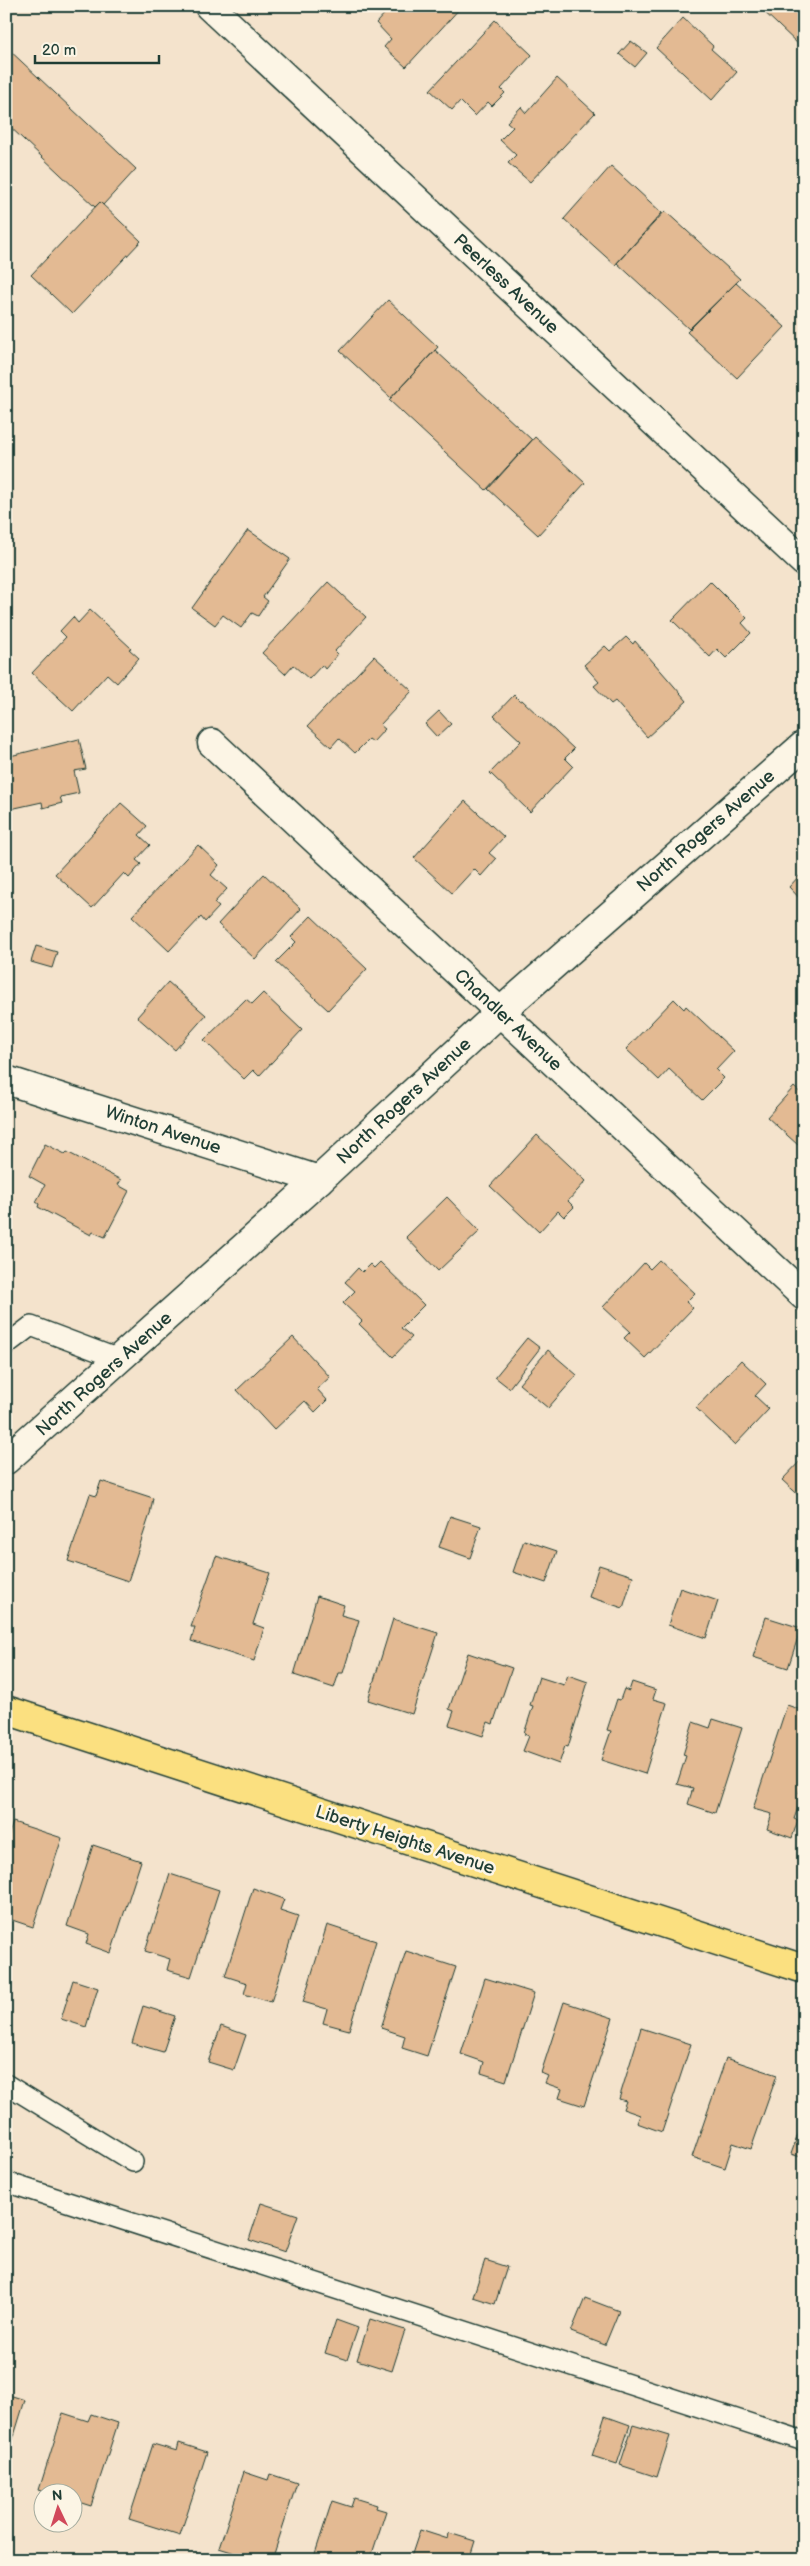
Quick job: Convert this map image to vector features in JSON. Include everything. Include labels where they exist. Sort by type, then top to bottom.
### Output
[{"type":"main road","name":"Liberty Heights Avenue","points":[[6,1710],[804,1970]]},
{"type":"street","name":"Peerless Avenue","points":[[209,6],[804,562]]},
{"type":"street","name":"Chandler Avenue","points":[[212,743],[804,1296]]},
{"type":"street","name":"North Rogers Avenue","points":[[6,1460],[121,1360],[500,1012],[804,745]]},
{"type":"street","name":"Winton Avenue","points":[[6,1080],[319,1180]]},
{"type":"lane","points":[[6,1345],[32,1326],[121,1360]]},
{"type":"lane","points":[[6,2084],[133,2162]]},
{"type":"lane","points":[[6,2182],[804,2441]]},
{"type":"building","points":[[385,6],[462,6],[406,67],[384,47],[391,39],[376,23],[388,10]]},
{"type":"building","points":[[758,6],[804,6],[804,41],[799,45]]},
{"type":"building","points":[[683,18],[713,46],[711,49],[737,72],[712,100],[656,48]]},
{"type":"building","points":[[495,20],[532,55],[501,89],[505,93],[492,106],[488,102],[475,116],[460,101],[452,110],[430,90]]},
{"type":"building","points":[[631,41],[647,53],[635,67],[619,54]]},
{"type":"building","points":[[6,47],[136,169],[103,205],[100,202],[95,207],[6,123]]},
{"type":"building","points":[[557,78],[595,113],[530,182],[508,163],[516,155],[500,140],[513,127],[507,122],[521,107],[526,113]]},
{"type":"building","points":[[611,166],[662,213],[615,265],[564,219]]},
{"type":"building","points":[[100,202],[141,241],[72,314],[31,275]]},
{"type":"building","points":[[665,211],[740,279],[689,329],[617,263]]},
{"type":"building","points":[[736,283],[785,327],[737,378],[687,332]]},
{"type":"building","points":[[388,300],[438,347],[391,398],[340,351]]},
{"type":"building","points":[[435,350],[532,440],[486,490],[389,400]]},
{"type":"building","points":[[535,437],[585,483],[538,535],[488,489]]},
{"type":"building","points":[[248,530],[290,559],[263,597],[268,601],[258,616],[252,613],[241,628],[223,615],[215,625],[192,608]]},
{"type":"building","points":[[710,581],[747,618],[742,623],[751,633],[726,658],[717,649],[710,657],[672,620]]},
{"type":"building","points":[[328,582],[366,617],[335,651],[338,654],[325,669],[322,665],[309,679],[293,665],[285,674],[262,653]]},
{"type":"building","points":[[90,610],[131,648],[129,649],[139,658],[117,683],[107,674],[73,711],[32,673],[66,637],[60,631],[73,617],[78,623]]},
{"type":"building","points":[[626,637],[633,644],[635,641],[687,701],[647,737],[615,701],[611,704],[594,686],[599,682],[584,665],[605,646],[610,651]]},
{"type":"building","points":[[374,656],[412,691],[380,725],[385,729],[373,742],[369,739],[355,753],[339,738],[331,747],[308,726]]},
{"type":"building","points":[[514,695],[520,701],[522,700],[574,749],[565,758],[573,766],[530,812],[490,773],[521,741],[494,716]]},
{"type":"building","points":[[439,711],[451,724],[437,737],[425,724]]},
{"type":"building","points":[[79,739],[86,769],[74,771],[79,793],[60,797],[62,803],[43,808],[42,802],[6,810],[6,757]]},
{"type":"building","points":[[465,801],[504,837],[489,853],[496,859],[481,876],[474,869],[452,893],[414,858]]},
{"type":"building","points":[[121,803],[147,826],[139,835],[150,845],[136,860],[141,864],[129,878],[124,873],[92,908],[55,874]]},
{"type":"building","points":[[198,845],[219,865],[211,875],[227,889],[214,903],[219,907],[205,922],[201,917],[169,951],[132,916]]},
{"type":"building","points":[[264,874],[301,909],[255,959],[218,924]]},
{"type":"building","points":[[800,875],[804,878],[804,903],[789,887]]},
{"type":"building","points":[[311,916],[367,969],[328,1010],[276,962],[296,942],[291,937]]},
{"type":"building","points":[[6,931],[13,933],[6,952]]},
{"type":"building","points":[[36,946],[57,952],[52,968],[31,962]]},
{"type":"building","points":[[168,982],[206,1015],[175,1050],[137,1017]]},
{"type":"building","points":[[263,993],[302,1030],[259,1076],[253,1070],[244,1079],[204,1040],[246,999],[252,1004]]},
{"type":"building","points":[[674,999],[684,1009],[686,1006],[734,1051],[716,1070],[724,1078],[702,1100],[669,1069],[659,1080],[626,1049]]},
{"type":"building","points":[[794,1087],[804,1096],[804,1139],[798,1145],[767,1117]]},
{"type":"building","points":[[537,1135],[586,1181],[568,1201],[574,1207],[564,1217],[558,1211],[539,1232],[490,1186]]},
{"type":"building","points":[[45,1144],[65,1154],[67,1152],[121,1180],[118,1185],[129,1191],[105,1237],[93,1232],[91,1235],[38,1207],[39,1204],[36,1202],[45,1185],[29,1176]]},
{"type":"building","points":[[447,1197],[480,1231],[438,1271],[406,1237]]},
{"type":"building","points":[[659,1260],[695,1293],[686,1302],[693,1308],[645,1358],[624,1338],[630,1332],[603,1307],[644,1263],[650,1269]]},
{"type":"building","points":[[380,1262],[424,1305],[401,1328],[412,1337],[393,1357],[359,1324],[362,1321],[343,1303],[355,1291],[345,1282],[358,1268],[362,1272],[370,1264],[374,1268]]},
{"type":"building","points":[[293,1337],[330,1377],[317,1389],[327,1400],[315,1412],[305,1401],[274,1430],[237,1390]]},
{"type":"building","points":[[527,1338],[540,1348],[509,1388],[495,1377]]},
{"type":"building","points":[[548,1350],[577,1375],[548,1408],[519,1384]]},
{"type":"building","points":[[741,1360],[766,1384],[755,1396],[769,1409],[735,1445],[696,1408]]},
{"type":"building","points":[[804,1457],[804,1500],[782,1480]]},
{"type":"building","points":[[101,1481],[153,1498],[150,1514],[128,1581],[68,1561],[90,1494],[96,1496]]},
{"type":"building","points":[[450,1516],[481,1526],[470,1558],[439,1547]]},
{"type":"building","points":[[524,1540],[557,1551],[546,1583],[513,1572]]},
{"type":"building","points":[[216,1556],[270,1573],[253,1624],[264,1628],[254,1661],[191,1641],[195,1627],[191,1627]]},
{"type":"building","points":[[599,1565],[633,1576],[623,1608],[589,1597]]},
{"type":"building","points":[[680,1588],[718,1601],[706,1638],[668,1625]]},
{"type":"building","points":[[317,1596],[344,1605],[341,1615],[359,1620],[343,1673],[339,1673],[334,1688],[294,1675]]},
{"type":"building","points":[[766,1617],[801,1628],[788,1668],[753,1657]]},
{"type":"building","points":[[393,1619],[438,1633],[412,1714],[368,1700]]},
{"type":"building","points":[[468,1653],[512,1668],[493,1724],[488,1722],[483,1736],[449,1725],[454,1711],[449,1709]]},
{"type":"building","points":[[568,1675],[588,1682],[568,1747],[565,1746],[559,1764],[523,1751],[529,1736],[524,1734],[533,1706],[530,1705],[539,1677],[564,1685]]},
{"type":"building","points":[[632,1682],[656,1690],[653,1699],[667,1703],[645,1774],[601,1760],[611,1731],[607,1730],[617,1699],[620,1700],[624,1689],[629,1691]]},
{"type":"building","points":[[787,1705],[804,1711],[802,1738],[804,1739],[804,1779],[799,1793],[803,1794],[794,1819],[798,1820],[792,1838],[767,1829],[772,1814],[753,1809]]},
{"type":"building","points":[[713,1719],[742,1728],[715,1813],[688,1804],[693,1788],[677,1784],[686,1756],[683,1755],[693,1722],[710,1728]]},
{"type":"building","points":[[13,1822],[62,1838],[33,1927],[6,1918],[6,1843]]},
{"type":"building","points":[[93,1845],[141,1861],[111,1953],[86,1944],[89,1934],[67,1926]]},
{"type":"building","points":[[170,1874],[219,1890],[191,1977],[167,1970],[170,1959],[145,1951]]},
{"type":"building","points":[[253,1888],[284,1899],[280,1910],[298,1916],[271,2002],[244,1994],[247,1983],[225,1976]]},
{"type":"building","points":[[327,1925],[376,1941],[349,2030],[323,2023],[327,2009],[303,2002]]},
{"type":"building","points":[[406,1951],[456,1967],[427,2056],[402,2048],[405,2036],[381,2028]]},
{"type":"building","points":[[485,1978],[534,1993],[506,2081],[481,2073],[484,2062],[461,2054]]},
{"type":"building","points":[[73,1980],[98,1988],[86,2027],[61,2019]]},
{"type":"building","points":[[564,2002],[613,2018],[584,2106],[559,2098],[562,2089],[545,2083],[548,2076],[541,2073]]},
{"type":"building","points":[[143,2006],[175,2016],[163,2052],[132,2043]]},
{"type":"building","points":[[221,2026],[246,2035],[234,2070],[208,2062]]},
{"type":"building","points":[[641,2028],[691,2044],[662,2132],[637,2123],[640,2115],[623,2109],[626,2101],[619,2099]]},
{"type":"building","points":[[726,2058],[777,2075],[751,2149],[733,2143],[725,2168],[692,2157]]},
{"type":"building","points":[[804,2118],[804,2158],[791,2154]]},
{"type":"building","points":[[261,2203],[298,2215],[285,2252],[249,2240]]},
{"type":"building","points":[[485,2260],[507,2267],[495,2304],[473,2297]]},
{"type":"building","points":[[585,2298],[619,2311],[605,2345],[571,2332]]},
{"type":"building","points":[[370,2319],[405,2330],[392,2371],[357,2360]]},
{"type":"building","points":[[336,2320],[358,2328],[347,2360],[325,2353]]},
{"type":"building","points":[[6,2394],[25,2400],[6,2462]]},
{"type":"building","points":[[63,2413],[88,2421],[91,2414],[118,2423],[91,2506],[82,2503],[82,2484],[41,2484]]},
{"type":"building","points":[[605,2416],[630,2425],[617,2464],[592,2456]]},
{"type":"building","points":[[633,2425],[670,2436],[657,2477],[620,2465]]},
{"type":"building","points":[[179,2443],[207,2452],[180,2535],[129,2519],[153,2444],[177,2451]]},
{"type":"building","points":[[244,2472],[268,2480],[270,2474],[297,2483],[272,2560],[257,2560],[219,2548]]},
{"type":"building","points":[[354,2498],[377,2505],[376,2508],[386,2511],[370,2560],[313,2560],[332,2501],[351,2507]]},
{"type":"building","points":[[420,2530],[448,2539],[449,2533],[475,2541],[469,2560],[410,2560]]}]
